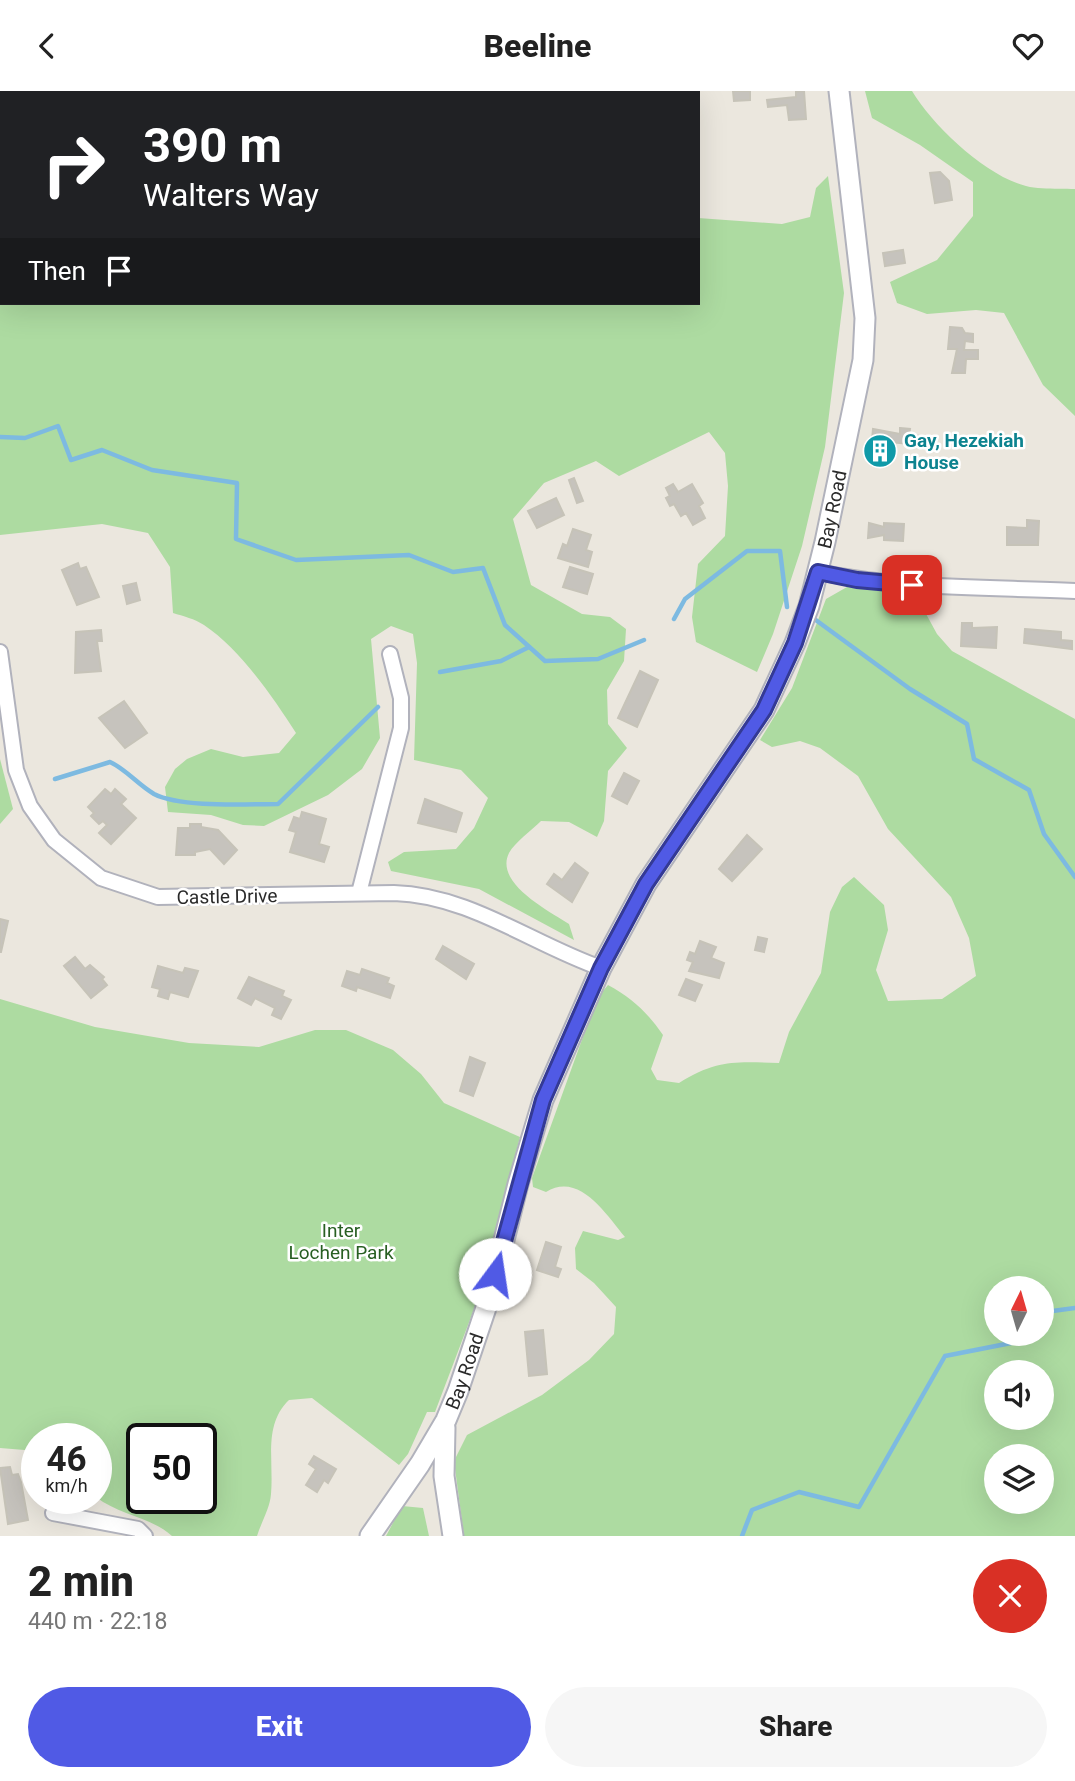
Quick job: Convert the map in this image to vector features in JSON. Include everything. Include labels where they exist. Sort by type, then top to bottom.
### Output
[{"type":"main road","name":"Bay Road","points":[[370,1536],[446,1420],[490,1296],[518,1184],[543,1100],[601,968],[652,874],[764,710],[795,643],[818,572],[863,360],[864,328],[839,91]]},
{"type":"main road","points":[[446,1420],[444,1476],[453,1536]]},
{"type":"street","points":[[818,572],[857,580],[912,585],[1075,591]]},
{"type":"street","name":"Castle Drive","points":[[0,652],[19,781],[30,806],[54,840],[88,869],[117,886],[158,897],[406,893],[440,898],[481,914],[567,956],[601,968]]},
{"type":"street","points":[[359,893],[401,728],[401,698],[390,654]]},
{"type":"street","points":[[58,1514],[138,1529],[145,1536]]},
{"type":"green space","points":[[865,91],[912,91],[947,134],[994,172],[1026,186],[1075,189],[1075,416],[1043,385],[1004,313],[976,310],[927,314],[897,303],[890,282],[937,260],[973,216],[973,182],[920,145],[872,118]]},
{"type":"green space","points":[[828,176],[844,293],[825,447],[802,546],[773,634],[757,672],[696,642],[692,617],[698,564],[725,536],[728,486],[725,453],[709,432],[619,476],[596,461],[544,483],[513,519],[531,585],[582,614],[610,617],[626,629],[624,661],[607,690],[608,724],[627,748],[608,771],[604,821],[597,837],[569,822],[541,821],[519,840],[509,853],[506,864],[509,875],[526,895],[569,924],[574,940],[479,889],[391,871],[388,862],[404,852],[456,849],[474,828],[488,798],[461,770],[414,760],[417,663],[413,634],[391,626],[371,639],[380,738],[362,769],[328,795],[264,826],[243,825],[211,815],[168,812],[165,787],[175,769],[187,759],[211,749],[243,757],[279,753],[296,733],[266,689],[230,647],[200,623],[173,613],[170,567],[148,533],[102,524],[0,535],[0,305],[700,305],[700,218],[782,224],[810,217],[816,188]]},
{"type":"green space","points":[[847,587],[901,591],[919,601],[937,634],[952,651],[1075,719],[1075,1536],[464,1536],[454,1461],[467,1435],[542,1395],[589,1360],[614,1334],[616,1307],[594,1283],[576,1269],[575,1248],[583,1231],[618,1240],[625,1237],[600,1207],[580,1191],[570,1187],[558,1187],[546,1192],[533,1187],[532,1178],[597,998],[608,985],[639,1007],[663,1035],[651,1069],[657,1080],[679,1083],[705,1070],[727,1064],[779,1063],[789,1032],[821,973],[830,912],[842,887],[854,877],[884,905],[888,930],[876,970],[888,1001],[942,999],[976,976],[969,938],[951,897],[888,829],[858,776],[820,748],[800,741],[772,747],[760,740],[792,688],[826,599]]},
{"type":"green space","points":[[0,759],[13,809],[0,824]]},
{"type":"green space","name":"Inter Lochen Park","points":[[0,999],[95,1027],[189,1043],[259,1047],[315,1030],[346,1030],[393,1050],[421,1074],[444,1103],[520,1137],[479,1296],[435,1412],[427,1412],[408,1454],[399,1465],[312,1398],[289,1400],[276,1420],[273,1432],[270,1499],[257,1536],[172,1536],[154,1524],[130,1514],[217,1514],[217,1423],[126,1423],[126,1513],[112,1506],[112,1423],[21,1423],[21,1450],[0,1448]]},
{"type":"green space","points":[[402,1506],[423,1508],[429,1536],[386,1536]]},
{"type":"building","points":[[733,91],[750,91],[750,100],[734,101]]},
{"type":"building","points":[[804,91],[806,119],[789,120],[787,105],[768,107],[767,100],[796,97],[796,92]]},
{"type":"building","points":[[940,172],[949,181],[952,200],[935,203],[930,173]]},
{"type":"building","points":[[903,250],[905,263],[885,266],[883,253]]},
{"type":"building","points":[[950,327],[962,328],[965,333],[973,334],[973,342],[965,341],[964,350],[978,350],[978,359],[966,359],[965,373],[952,373],[957,349],[948,349]]},
{"type":"building","name":"Gay, Hezekiah House","points":[[900,428],[910,429],[909,435],[920,436],[920,445],[889,442],[885,462],[870,461],[873,429],[900,434]]},
{"type":"building","points":[[574,478],[583,501],[577,503],[569,480]]},
{"type":"building","points":[[673,484],[678,492],[692,484],[703,503],[699,506],[705,518],[693,525],[686,513],[681,516],[674,504],[670,506],[666,498],[670,496],[666,488]]},
{"type":"building","points":[[556,498],[564,515],[537,528],[528,511]]},
{"type":"building","points":[[1027,520],[1039,521],[1038,545],[1007,545],[1007,527],[1027,528]]},
{"type":"building","points":[[869,523],[884,527],[884,523],[904,524],[903,541],[884,540],[884,535],[868,538]]},
{"type":"building","points":[[573,529],[591,535],[586,550],[592,552],[588,567],[558,558],[563,544],[567,546]]},
{"type":"building","points":[[78,563],[80,569],[86,567],[99,597],[77,605],[62,570]]},
{"type":"building","points":[[570,567],[593,574],[587,594],[563,587]]},
{"type":"building","points":[[136,583],[140,600],[127,604],[123,586]]},
{"type":"building","points":[[962,623],[972,623],[972,628],[997,627],[996,648],[961,646]]},
{"type":"building","points":[[1025,629],[1061,632],[1061,640],[1072,641],[1072,649],[1024,643]]},
{"type":"building","points":[[101,630],[102,641],[97,641],[101,671],[75,673],[76,632]]},
{"type":"building","points":[[640,671],[658,680],[637,727],[618,718]]},
{"type":"building","points":[[124,701],[147,733],[125,748],[99,718]]},
{"type":"building","points":[[624,773],[639,781],[627,804],[612,796]]},
{"type":"building","points":[[105,789],[111,794],[115,789],[126,799],[121,804],[136,818],[111,844],[99,833],[107,825],[103,821],[99,824],[91,816],[94,813],[88,807]]},
{"type":"building","points":[[425,799],[462,813],[456,832],[418,823]]},
{"type":"building","points":[[302,812],[326,819],[319,844],[329,847],[324,862],[290,852],[296,832],[289,830],[294,817],[300,819]]},
{"type":"building","points":[[190,824],[201,824],[201,827],[218,830],[237,850],[224,864],[210,849],[195,852],[195,855],[176,855],[178,828],[190,828]]},
{"type":"building","points":[[747,835],[762,849],[732,881],[719,869]]},
{"type":"building","points":[[575,863],[588,873],[572,902],[547,884],[554,874],[562,880]]},
{"type":"building","points":[[0,919],[8,921],[1,952],[0,952]]},
{"type":"building","points":[[758,937],[767,939],[764,952],[755,950]]},
{"type":"building","points":[[700,941],[716,947],[711,958],[724,963],[719,978],[689,971],[693,962],[687,960],[690,952],[695,954]]},
{"type":"building","points":[[443,946],[474,964],[466,979],[436,959]]},
{"type":"building","points":[[75,957],[85,969],[90,965],[104,977],[102,979],[107,985],[91,998],[64,966]]},
{"type":"building","points":[[158,966],[183,973],[185,968],[198,971],[188,997],[170,992],[168,999],[158,996],[160,989],[152,987]]},
{"type":"building","points":[[362,969],[389,978],[387,983],[394,986],[390,998],[357,987],[356,991],[342,986],[347,971],[360,975]]},
{"type":"building","points":[[249,977],[284,991],[282,996],[291,1000],[281,1019],[272,1015],[275,1008],[255,998],[251,1005],[238,998]]},
{"type":"building","points":[[686,979],[702,985],[695,1001],[679,995]]},
{"type":"building","points":[[470,1057],[485,1063],[473,1096],[460,1091]]},
{"type":"building","points":[[546,1242],[561,1247],[555,1267],[561,1269],[558,1277],[537,1270]]},
{"type":"building","points":[[543,1330],[547,1374],[529,1376],[525,1332]]},
{"type":"building","points":[[314,1456],[336,1469],[328,1483],[324,1480],[317,1492],[306,1485],[316,1469],[309,1464]]},
{"type":"building","points":[[10,1467],[12,1475],[18,1474],[21,1482],[21,1514],[27,1514],[28,1520],[8,1524],[0,1468]]},
{"type":"waterway","points":[[0,437],[25,438],[58,426],[71,460],[102,450],[152,470],[237,483],[236,539],[296,560],[409,555],[453,572],[483,568],[505,625],[545,661],[598,659],[644,640]]},
{"type":"waterway","points":[[674,619],[685,599],[747,551],[780,551],[787,607]]},
{"type":"waterway","points":[[813,618],[910,689],[967,724],[974,759],[1029,790],[1044,834],[1075,877]]},
{"type":"waterway","points":[[440,672],[501,661],[529,647]]},
{"type":"waterway","points":[[55,779],[110,762],[154,794],[166,798],[215,804],[278,804],[378,707]]},
{"type":"waterway","points":[[1054,1311],[1075,1308]]},
{"type":"waterway","points":[[742,1536],[752,1510],[799,1492],[859,1507],[945,1356],[996,1346]]},
{"type":"place","name":"Gay, Hezekiah House","points":[[880,451]]},
{"type":"route","points":[[495,1274],[543,1100],[601,968],[646,884],[764,710],[795,643],[818,572],[857,580],[912,585]]}]
